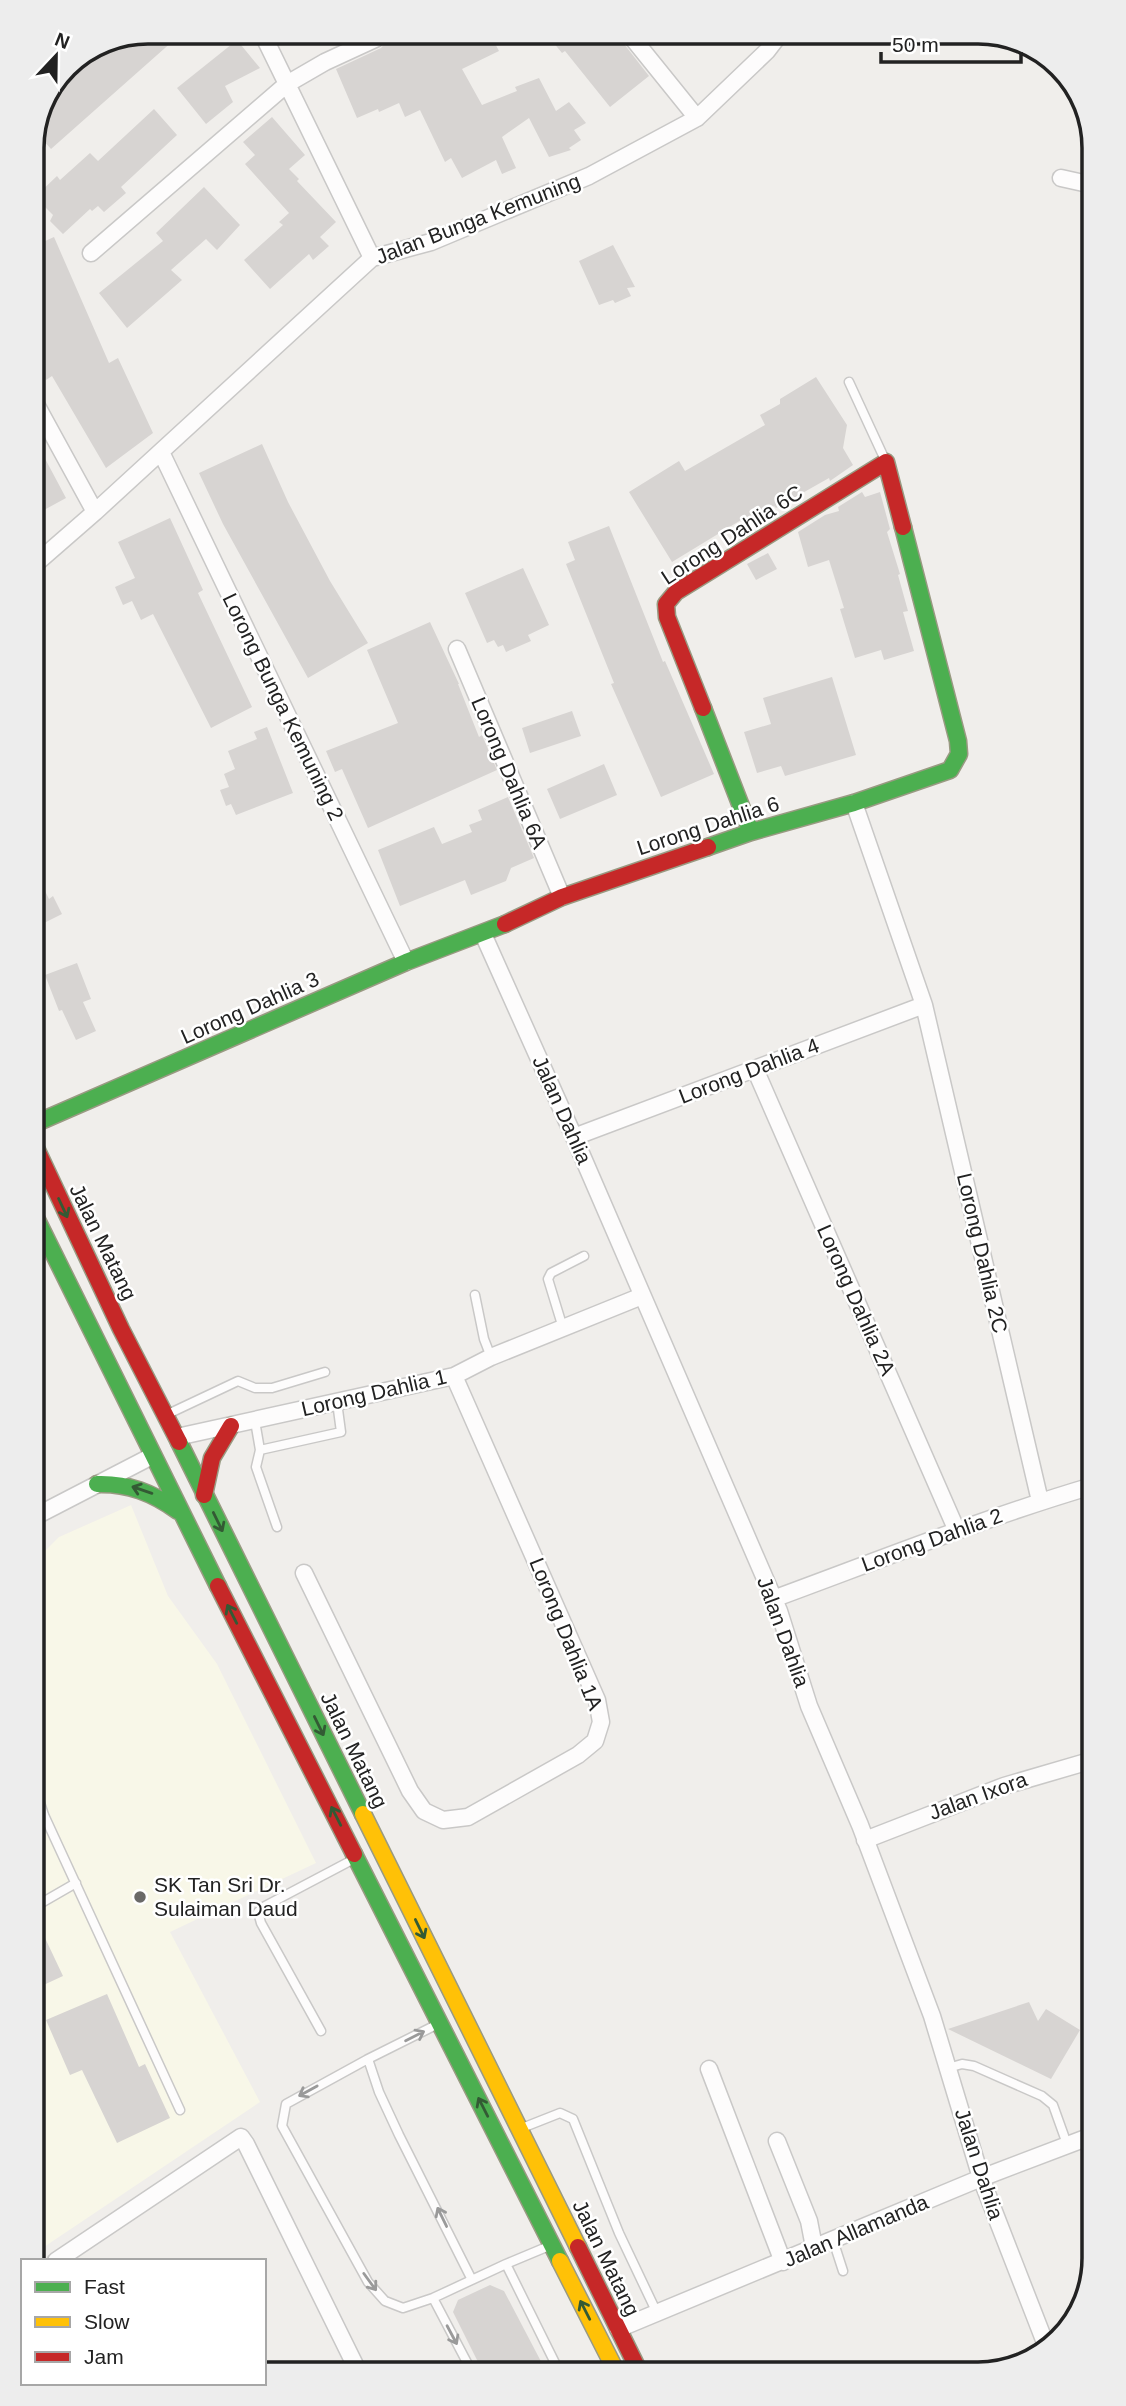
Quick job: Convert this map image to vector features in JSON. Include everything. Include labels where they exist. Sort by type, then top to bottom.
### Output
[{"type":"main road","name":"Lorong Dahlia 6","points":[[483,934],[562,897],[751,832],[854,803],[950,770],[959,754],[958,741],[886,462]]},
{"type":"main road","name":"Lorong Dahlia 6C","points":[[751,832],[667,617],[666,604],[676,592],[886,462]]},
{"type":"main road","name":"Lorong Dahlia 3","points":[[44,1120],[406,962],[483,934]]},
{"type":"main road","name":"Jalan Matang","points":[[44,1167],[153,1394],[177,1437],[634,2362]]},
{"type":"main road","name":"Jalan Matang","points":[[44,1234],[152,1456],[611,2362]]},
{"type":"main road","points":[[152,1456],[161,1451],[169,1438],[153,1394]]},
{"type":"main road","points":[[204,1495],[213,1451],[231,1426]]},
{"type":"main road","points":[[97,1484],[118,1483],[137,1488],[156,1495],[181,1513]]},
{"type":"street","points":[[268,44],[372,258]]},
{"type":"street","points":[[91,253],[288,84],[325,62],[364,44]]},
{"type":"street","points":[[637,44],[697,118]]},
{"type":"street","name":"Jalan Bunga Kemuning","points":[[44,556],[372,258],[431,242],[589,176],[697,118],[772,44]]},
{"type":"street","points":[[1061,178],[1082,183]]},
{"type":"street","points":[[44,419],[95,512]]},
{"type":"street","name":"Lorong Bunga Kemuning 2","points":[[161,452],[406,962]]},
{"type":"street","name":"Lorong Dahlia 6A","points":[[457,649],[562,897]]},
{"type":"street","name":"Lorong Dahlia 2C","points":[[854,803],[924,1005],[1040,1501]]},
{"type":"street","name":"Jalan Dahlia","points":[[483,934],[779,1611],[809,1706],[865,1840],[932,2016],[981,2178],[1044,2339]]},
{"type":"street","name":"Lorong Dahlia 4","points":[[574,1137],[924,1005]]},
{"type":"street","name":"Lorong Dahlia 2A","points":[[755,1069],[957,1531]]},
{"type":"street","name":"Lorong Dahlia 1","points":[[177,1437],[454,1376],[491,1357],[642,1296]]},
{"type":"street","name":"Lorong Dahlia 1A","points":[[304,1573],[410,1791],[424,1811],[443,1820],[468,1817],[578,1755],[595,1741],[601,1722],[597,1700],[454,1376]]},
{"type":"street","points":[[44,1512],[152,1456]]},
{"type":"street","name":"Lorong Dahlia 2","points":[[773,1599],[1040,1501],[1082,1489]]},
{"type":"street","name":"Jalan Ixora","points":[[865,1840],[1004,1786],[1082,1763]]},
{"type":"street","points":[[709,2069],[783,2262]]},
{"type":"street","points":[[63,2259],[241,2137],[354,2362]]},
{"type":"street","name":"Jalan Allamanda","points":[[618,2329],[981,2178],[1082,2139]]},
{"type":"street","points":[[777,2141],[809,2221],[814,2247]]},
{"type":"lane","points":[[849,382],[886,462]]},
{"type":"lane","points":[[563,1328],[548,1279],[551,1273],[584,1256]]},
{"type":"lane","points":[[475,1295],[484,1339],[491,1357]]},
{"type":"lane","points":[[166,1415],[238,1381],[255,1388],[272,1388],[325,1372]]},
{"type":"lane","points":[[260,1450],[341,1432],[337,1402]]},
{"type":"lane","points":[[255,1421],[260,1450],[256,1467],[277,1527]]},
{"type":"lane","points":[[44,1825],[76,1883],[180,2110]]},
{"type":"lane","points":[[321,2031],[261,1923],[258,1912],[357,1858]]},
{"type":"lane","points":[[44,1901],[76,1883]]},
{"type":"lane","points":[[441,2022],[286,2104],[282,2126],[368,2282],[385,2301],[403,2308],[433,2298],[471,2278],[552,2244]]},
{"type":"lane","points":[[368,2059],[379,2092],[399,2135],[471,2278]]},
{"type":"lane","points":[[948,2068],[962,2064],[974,2066],[1042,2096],[1053,2105],[1067,2144]]},
{"type":"lane","points":[[519,2129],[559,2112],[573,2119],[619,2233],[657,2313]]},
{"type":"lane","points":[[833,2240],[843,2271]]},
{"type":"lane","points":[[506,2264],[555,2362]]},
{"type":"lane","points":[[433,2298],[466,2362]]},
{"type":"shaded area","name":"SK Tan Sri Dr. Sulaiman Daud","points":[[131,1505],[168,1596],[217,1664],[316,1863],[170,1932],[260,2102],[44,2247],[44,1552],[59,1537]]},
{"type":"building","points":[[169,44],[51,149],[44,141],[54,102],[61,91],[91,91],[91,60],[127,46]]},
{"type":"building","points":[[232,44],[240,44],[260,68],[225,86],[233,102],[206,124],[177,88]]},
{"type":"building","points":[[384,44],[495,44],[499,51],[462,69],[482,105],[517,91],[515,87],[539,78],[556,111],[569,102],[586,123],[574,130],[581,140],[569,148],[571,150],[549,157],[529,118],[502,137],[516,168],[502,174],[496,160],[462,178],[451,158],[445,162],[420,110],[405,117],[399,103],[357,118],[336,69]]},
{"type":"building","points":[[555,44],[624,44],[649,76],[610,107],[565,51],[562,53]]},
{"type":"building","points":[[154,109],[177,135],[121,187],[126,193],[104,212],[98,206],[92,211],[90,209],[63,234],[50,221],[53,215],[44,206],[44,188],[57,176],[60,180],[90,153],[98,161]]},
{"type":"building","points":[[272,117],[305,155],[289,169],[336,222],[320,237],[329,246],[313,260],[309,254],[270,289],[244,260],[283,225],[279,222],[289,213],[245,164],[255,155],[243,142]]},
{"type":"building","points":[[204,187],[240,225],[217,250],[206,239],[171,270],[182,280],[127,328],[99,293],[163,241],[156,233]]},
{"type":"building","points":[[54,237],[109,363],[118,358],[153,433],[106,468],[52,376],[46,380],[44,376],[44,242]]},
{"type":"building","points":[[613,245],[635,287],[627,288],[631,296],[615,303],[613,300],[599,305],[579,261]]},
{"type":"building","points":[[816,377],[847,425],[843,448],[853,465],[830,481],[829,478],[776,508],[774,506],[743,524],[741,520],[672,562],[629,492],[679,461],[685,471],[765,425],[760,415],[780,404],[780,399]]},
{"type":"building","points":[[262,444],[288,502],[330,581],[368,643],[308,678],[223,524],[199,473]]},
{"type":"building","points":[[44,457],[66,498],[44,510]]},
{"type":"building","points":[[862,492],[865,497],[880,492],[890,529],[887,532],[908,611],[903,612],[914,651],[884,660],[881,650],[855,658],[840,609],[844,608],[829,560],[808,567],[798,532],[825,515],[839,511],[838,507]]},
{"type":"building","points":[[170,518],[203,590],[198,593],[252,707],[211,728],[153,614],[141,620],[132,601],[123,605],[115,587],[135,578],[118,542]]},
{"type":"building","points":[[609,526],[663,662],[665,661],[714,774],[661,797],[611,684],[614,683],[566,564],[575,560],[568,542]]},
{"type":"building","points":[[768,553],[777,569],[756,580],[747,564]]},
{"type":"building","points":[[523,568],[549,625],[528,635],[531,641],[506,652],[503,645],[498,647],[494,640],[487,643],[465,593]]},
{"type":"building","points":[[430,622],[459,684],[479,737],[482,735],[497,770],[368,828],[342,769],[335,772],[326,751],[398,723],[367,650]]},
{"type":"building","points":[[832,677],[856,755],[785,776],[781,766],[757,773],[744,732],[771,724],[763,698]]},
{"type":"building","points":[[572,711],[581,736],[530,753],[522,728]]},
{"type":"building","points":[[267,727],[293,793],[236,815],[231,804],[226,806],[220,790],[229,787],[224,774],[235,769],[228,751],[257,739],[254,732]]},
{"type":"building","points":[[604,764],[617,795],[560,819],[547,789]]},
{"type":"building","points":[[508,797],[534,858],[511,868],[506,881],[471,895],[465,880],[400,906],[378,850],[434,827],[442,844],[472,832],[469,825],[482,820],[478,810]]},
{"type":"building","points":[[44,889],[49,899],[53,896],[62,914],[44,923]]},
{"type":"building","points":[[77,963],[91,999],[83,1002],[96,1031],[76,1040],[62,1010],[59,1011],[45,975]]},
{"type":"building","points":[[44,1936],[63,1976],[44,1985]]},
{"type":"building","points":[[107,1994],[139,2067],[145,2064],[170,2118],[117,2143],[82,2070],[70,2075],[46,2020]]},
{"type":"building","points":[[1029,2002],[1038,2021],[1046,2009],[1080,2030],[1051,2079],[948,2029]]},
{"type":"building","points":[[490,2285],[504,2291],[541,2362],[478,2362],[453,2312],[458,2300]]},
{"type":"traffic: fast","points":[[708,847],[854,803],[950,770],[959,754],[958,741],[903,527]]},
{"type":"traffic: fast","points":[[703,708],[751,832]]},
{"type":"traffic: fast","points":[[44,1120],[406,962],[505,924]]},
{"type":"traffic: fast","points":[[44,1234],[218,1586]]},
{"type":"traffic: fast","points":[[179,1442],[363,1814]]},
{"type":"traffic: fast","points":[[97,1484],[140,1490],[178,1511]]},
{"type":"traffic: fast","points":[[354,1854],[560,2261]]},
{"type":"traffic: slow","points":[[363,1814],[578,2247]]},
{"type":"traffic: slow","points":[[560,2261],[611,2362]]},
{"type":"traffic: jam","points":[[703,708],[667,617],[666,604],[676,592],[886,462],[903,527]]},
{"type":"traffic: jam","points":[[505,924],[562,897],[708,847]]},
{"type":"traffic: jam","points":[[44,1165],[121,1329],[179,1442]]},
{"type":"traffic: jam","points":[[204,1495],[212,1458],[231,1426]]},
{"type":"traffic: jam","points":[[218,1586],[354,1854]]},
{"type":"traffic: jam","points":[[578,2247],[635,2362]]},
{"type":"place","name":"SK Tan Sri Dr. Sulaiman Daud","points":[[140,1897]]}]
